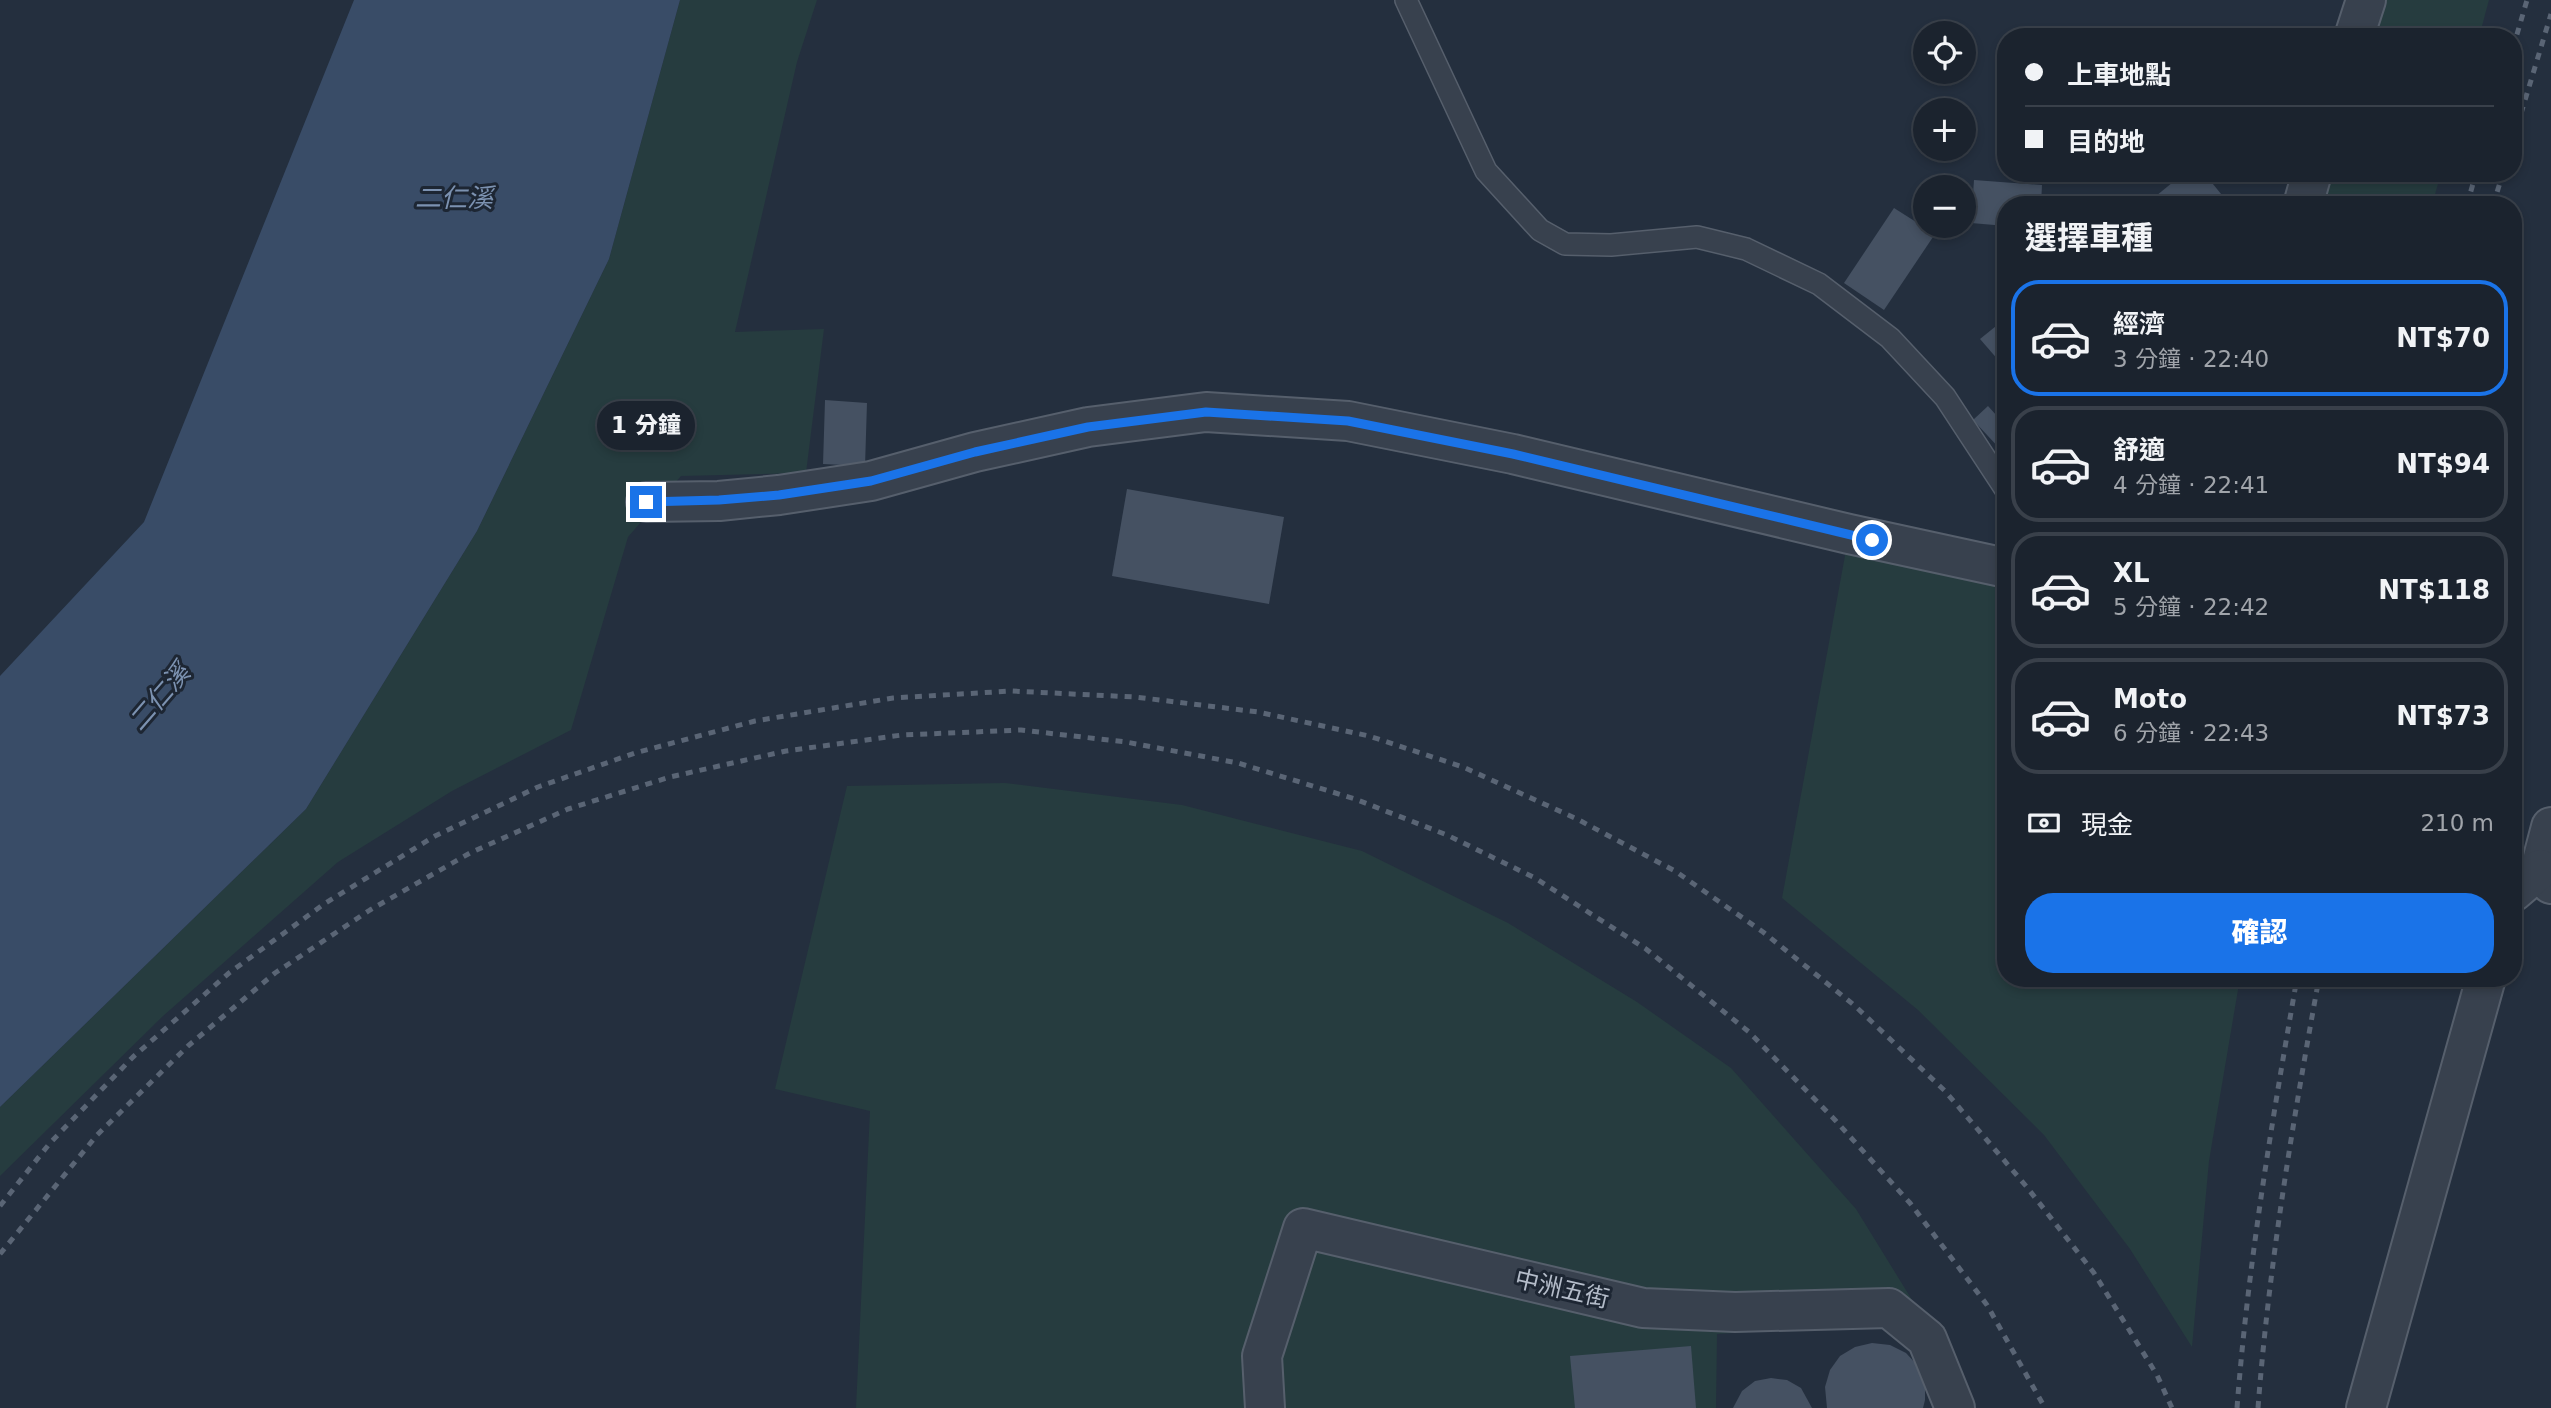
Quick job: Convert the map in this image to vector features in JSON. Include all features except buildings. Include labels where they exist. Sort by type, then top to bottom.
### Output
[{"type":"street","points":[[2357,28],[2366,0]]},
{"type":"street","points":[[646,502],[779,495],[871,481],[975,452],[1088,427],[1206,412],[1348,421],[1513,454],[1862,538],[1997,566]]},
{"type":"street","points":[[2535,882],[2551,827]]},
{"type":"street","points":[[2366,1408],[2483,987]]},
{"type":"street","name":"中洲五街","points":[[1265,1408],[1262,1356],[1304,1228],[1643,1308],[1735,1312],[1889,1308],[1927,1339],[1955,1408]]},
{"type":"lane","points":[[1406,0],[1486,171],[1540,230],[1565,244],[1611,245],[1697,237],[1746,249],[1819,284],[1890,338],[1945,397],[1997,476]]},
{"type":"green space","points":[[680,0],[817,0],[797,62],[735,332],[824,329],[806,473],[681,476],[628,537],[571,730],[452,791],[338,862],[163,1016],[0,1176],[0,1107],[306,809],[477,531],[609,259]]},
{"type":"green space","points":[[2386,0],[2489,0],[2481,28],[2377,28]]},
{"type":"green space","points":[[2329,182],[2438,182],[2435,196],[2325,196]]},
{"type":"green space","points":[[1849,534],[1997,576],[1997,987],[2238,987],[2209,1161],[2192,1347],[2130,1249],[2044,1135],[1918,1010],[1782,898]]},
{"type":"green space","points":[[1005,783],[1182,805],[1362,851],[1508,923],[1637,1002],[1731,1068],[1856,1209],[1925,1321],[1717,1334],[1716,1408],[856,1408],[870,1111],[775,1089],[847,786]]},
{"type":"water","name":"二仁溪","points":[[354,0],[680,0],[609,259],[477,531],[306,809],[0,1107],[0,676],[144,522]]},
{"type":"railway","points":[[2519,28],[2527,0]]},
{"type":"railway","points":[[2522,110],[2551,14]]},
{"type":"railway","points":[[2470,196],[2473,182]]},
{"type":"railway","points":[[2496,196],[2500,182]]},
{"type":"railway","points":[[0,1206],[50,1143],[133,1057],[229,973],[324,904],[435,836],[538,787],[635,753],[755,721],[893,698],[1011,691],[1135,697],[1258,712],[1369,736],[1463,767],[1577,819],[1675,871],[1763,932],[1854,1005],[1945,1091],[2026,1186],[2094,1273],[2157,1375],[2172,1408]]},
{"type":"railway","points":[[0,1254],[97,1135],[188,1046],[275,973],[370,910],[470,853],[568,809],[670,777],[786,751],[902,735],[1021,730],[1126,742],[1238,763],[1355,799],[1447,835],[1535,878],[1646,949],[1749,1032],[1835,1120],[1910,1203],[1987,1305],[2045,1408]]},
{"type":"railway","points":[[2237,1408],[2254,1246],[2295,987]]},
{"type":"railway","points":[[2258,1408],[2283,1193],[2317,987]]},
{"type":"route","points":[[646,502],[779,495],[871,481],[975,452],[1088,427],[1206,412],[1348,421],[1513,454],[1872,540]]}]
